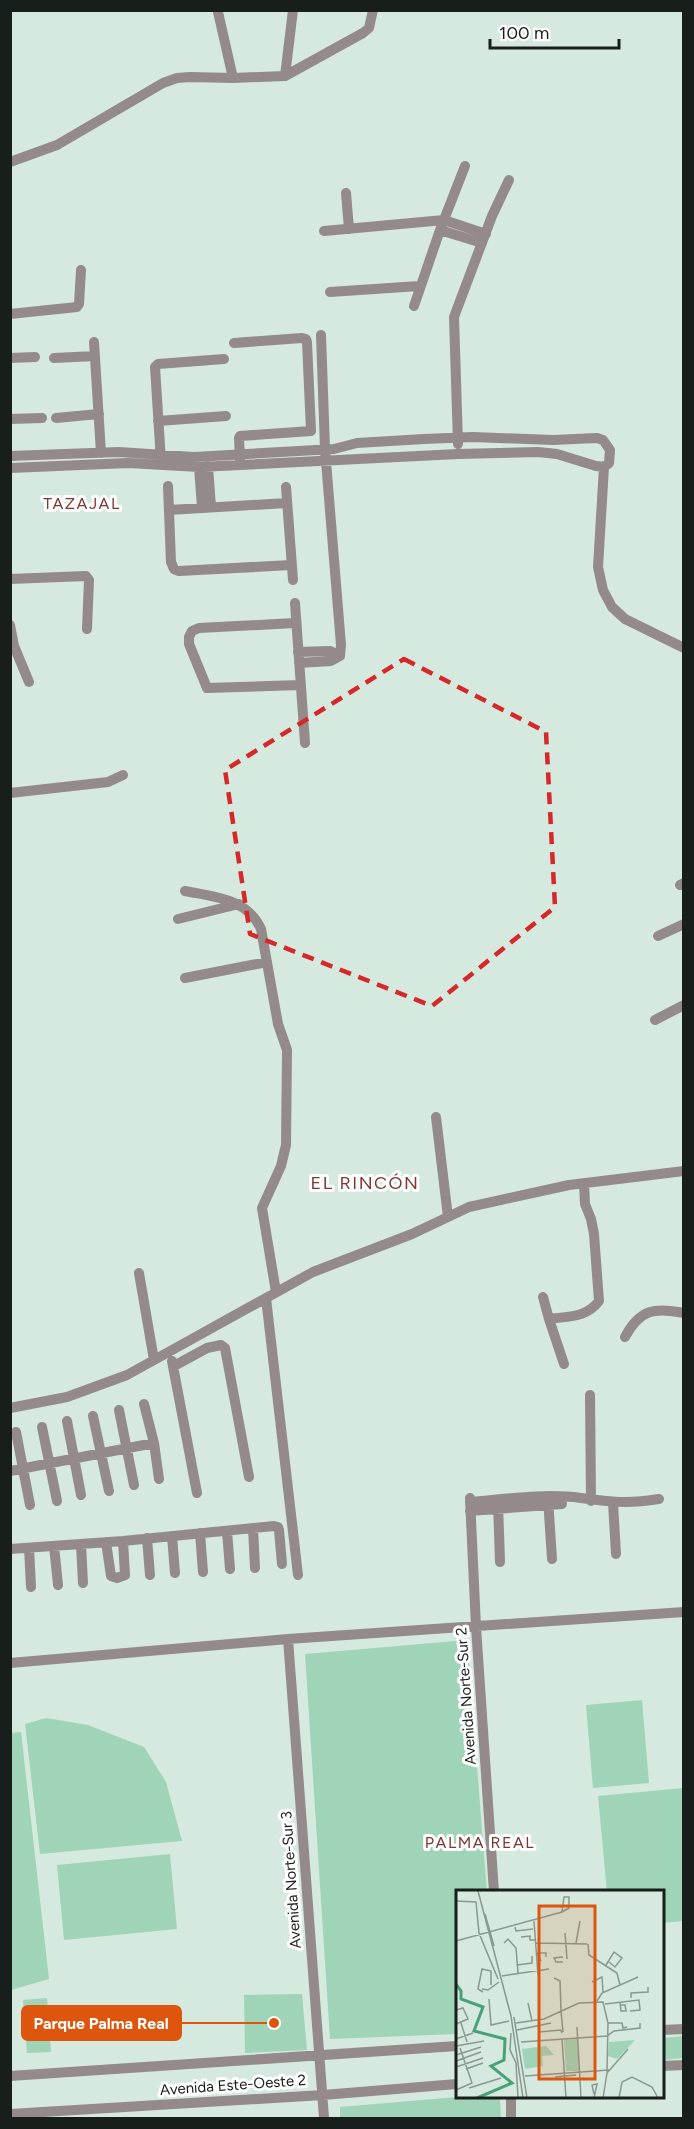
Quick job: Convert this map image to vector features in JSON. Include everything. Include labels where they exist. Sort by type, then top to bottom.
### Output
[{"type":"street","points":[[285,76],[293,10]]},
{"type":"street","points":[[10,162],[57,145],[163,83],[177,78],[285,76],[363,33],[369,28],[373,10]]},
{"type":"street","points":[[218,12],[233,78]]},
{"type":"street","points":[[414,306],[419,286],[465,166]]},
{"type":"street","points":[[458,454],[454,317],[509,180]]},
{"type":"street","points":[[346,193],[349,229]]},
{"type":"street","points":[[324,231],[442,225],[484,238]]},
{"type":"street","points":[[10,314],[77,307],[80,304],[81,270]]},
{"type":"street","points":[[330,292],[419,286]]},
{"type":"street","points":[[298,657],[331,661],[340,656],[341,645],[326,455],[321,335]]},
{"type":"street","points":[[234,343],[302,339],[308,342],[311,432],[240,436],[240,460]]},
{"type":"street","points":[[94,342],[101,453]]},
{"type":"street","points":[[54,358],[96,356]]},
{"type":"street","points":[[10,358],[35,357]]},
{"type":"street","points":[[161,461],[155,367],[158,364],[224,359]]},
{"type":"street","points":[[56,418],[99,414]]},
{"type":"street","points":[[158,421],[226,416]]},
{"type":"street","points":[[10,419],[42,418]]},
{"type":"street","points":[[10,468],[128,463],[194,457],[240,460],[326,455],[538,452],[558,454],[604,467],[609,463],[610,450],[603,440],[597,438],[553,440],[458,438],[357,443],[326,455]]},
{"type":"street","points":[[10,456],[130,452],[161,461],[204,467],[240,460]]},
{"type":"street","points":[[204,467],[206,507]]},
{"type":"street","points":[[604,467],[598,567],[603,590],[612,607],[625,620],[684,648]]},
{"type":"street","points":[[168,486],[171,562],[174,569],[179,571],[291,565]]},
{"type":"street","points":[[286,487],[292,580]]},
{"type":"street","points":[[169,510],[287,503]]},
{"type":"street","points":[[10,579],[86,576],[89,580],[87,629]]},
{"type":"street","points":[[294,603],[305,743]]},
{"type":"street","points":[[295,623],[199,628],[192,631],[189,644],[207,688],[300,686]]},
{"type":"street","points":[[11,630],[12,646],[29,682]]},
{"type":"street","points":[[10,793],[108,782],[123,775]]},
{"type":"street","points":[[185,891],[226,899],[239,904],[257,920],[261,928],[278,1023],[287,1050],[286,1145],[281,1166],[262,1208],[276,1292]]},
{"type":"street","points":[[178,919],[239,904]]},
{"type":"street","points":[[658,936],[684,924]]},
{"type":"street","points":[[185,978],[267,962]]},
{"type":"street","points":[[655,1020],[684,1005]]},
{"type":"street","points":[[436,1117],[448,1217]]},
{"type":"street","points":[[10,1408],[76,1394],[127,1375],[313,1272],[393,1242],[469,1207],[584,1183],[684,1171]]},
{"type":"street","points":[[549,1319],[580,1316],[588,1312],[599,1301],[594,1234],[585,1204],[584,1183]]},
{"type":"street","points":[[139,1273],[154,1360]]},
{"type":"street","points":[[543,1297],[564,1364]]},
{"type":"street","points":[[266,1298],[298,1575]]},
{"type":"street","points":[[625,1336],[632,1324],[647,1312],[658,1310],[684,1313]]},
{"type":"street","points":[[174,1365],[207,1348],[221,1345],[225,1348],[249,1477]]},
{"type":"street","points":[[169,1351],[174,1365],[197,1493]]},
{"type":"street","points":[[590,1395],[591,1501]]},
{"type":"street","points":[[144,1404],[154,1443],[159,1479]]},
{"type":"street","points":[[119,1410],[134,1485]]},
{"type":"street","points":[[93,1416],[109,1491]]},
{"type":"street","points":[[67,1421],[81,1495]]},
{"type":"street","points":[[42,1426],[57,1501]]},
{"type":"street","points":[[16,1432],[30,1505]]},
{"type":"street","points":[[10,1471],[154,1443]]},
{"type":"street","points":[[500,1562],[498,1504],[548,1501],[581,1504],[591,1501],[613,1503],[659,1500]]},
{"type":"street","points":[[548,1501],[552,1559]]},
{"type":"street","points":[[613,1503],[616,1554]]},
{"type":"street","name":"Avenida Norte-Sur 2","points":[[494,1890],[470,1504],[498,1504]]},
{"type":"street","points":[[10,1549],[278,1527],[282,1564]]},
{"type":"street","points":[[253,1528],[255,1568]]},
{"type":"street","points":[[227,1531],[230,1569]]},
{"type":"street","points":[[200,1533],[203,1572]]},
{"type":"street","points":[[172,1536],[175,1573]]},
{"type":"street","points":[[147,1538],[150,1575]]},
{"type":"street","points":[[106,1542],[111,1576],[117,1578],[125,1575],[123,1541]]},
{"type":"street","points":[[81,1544],[83,1582]]},
{"type":"street","points":[[54,1546],[58,1585]]},
{"type":"street","points":[[29,1548],[31,1587]]},
{"type":"street","points":[[10,1662],[288,1639],[684,1612]]},
{"type":"street","name":"Avenida Norte-Sur 3","points":[[288,1639],[324,2118]]},
{"type":"street","points":[[664,2030],[684,2029]]},
{"type":"street","name":"Avenida Este-Oeste 2","points":[[10,2076],[456,2046]]},
{"type":"street","points":[[664,2066],[684,2065]]},
{"type":"street","name":"Avenida Este-Oeste 2","points":[[10,2114],[323,2095],[456,2084]]},
{"type":"street","points":[[511,2099],[511,2118]]},
{"type":"highlighted area","points":[[404,659],[546,732],[555,907],[432,1006],[250,934],[225,770]]},
{"type":"green space","points":[[467,1640],[487,1890],[456,1890],[456,2034],[330,2039],[305,1654]]},
{"type":"green space","points":[[642,1700],[649,1783],[593,1788],[586,1705]]},
{"type":"green space","points":[[46,1718],[88,1725],[144,1747],[166,1782],[182,1841],[40,1854],[25,1724]]},
{"type":"green space","points":[[21,1732],[49,1979],[11,1990],[10,1733]]},
{"type":"green space","points":[[683,1788],[683,1921],[664,1923],[664,1890],[607,1890],[598,1796]]},
{"type":"green space","points":[[170,1854],[177,1929],[64,1940],[57,1865]]},
{"type":"green space","points":[[302,1994],[307,2050],[245,2053],[244,1995]]},
{"type":"green space","points":[[47,1998],[51,2052],[27,2053],[23,2000]]},
{"type":"green space","points":[[683,2036],[683,2058],[664,2060],[664,2038]]},
{"type":"green space","points":[[456,2097],[456,2099],[500,2099],[501,2118],[340,2118],[340,2107]]},
{"type":"place","name":"Parque Palma Real","points":[[274,2023]]},
{"type":"district","name":"TAZAJAL","points":[[82,503]]},
{"type":"district","name":"EL RINCÓN","points":[[365,1183]]},
{"type":"district","name":"PALMA REAL","points":[[480,1842]]}]
